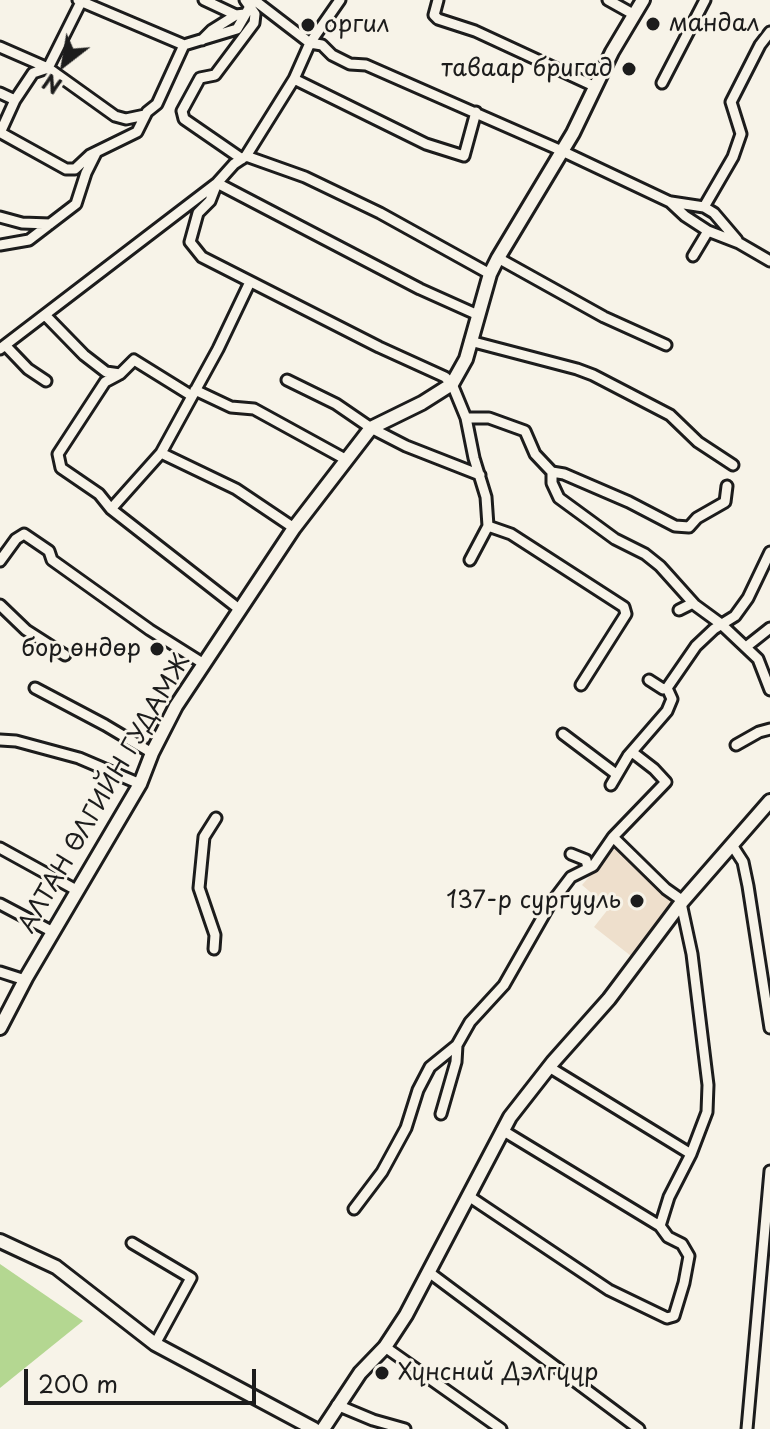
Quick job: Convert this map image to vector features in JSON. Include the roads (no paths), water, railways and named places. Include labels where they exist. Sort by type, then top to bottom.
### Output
[{"type":"main road","points":[[452,384],[466,359],[490,274],[562,151],[643,0]]},
{"type":"main road","name":"АЛТАН ӨЛГИЙН ГУДАМЖ","points":[[0,1028],[140,784],[176,706],[294,528],[371,428],[452,384]]},
{"type":"main road","points":[[323,1429],[360,1373],[385,1347],[430,1273],[502,1130],[549,1067],[609,999],[682,902],[770,801]]},
{"type":"main road","points":[[0,1241],[56,1267],[155,1344],[314,1429]]},
{"type":"street","points":[[204,0],[247,6],[310,43],[322,45],[332,55],[350,64],[366,65],[476,112],[670,202],[704,207],[714,213],[739,243]]},
{"type":"street","points":[[46,381],[2,347],[217,183],[244,158],[294,79],[310,43],[340,0]]},
{"type":"street","points":[[438,0],[434,15],[438,19],[487,36],[596,87]]},
{"type":"street","points":[[608,0],[633,14]]},
{"type":"street","points":[[662,83],[705,0]]},
{"type":"street","points":[[184,45],[157,104],[145,115],[137,132],[70,170],[0,133],[15,100],[33,73],[48,68],[79,1],[184,45],[202,40],[247,6]]},
{"type":"street","points":[[247,6],[255,14],[254,23],[215,75],[200,78],[182,111],[184,119],[244,158],[305,177],[490,274]]},
{"type":"street","points":[[704,207],[733,157],[741,134],[731,102],[760,45],[770,32]]},
{"type":"street","points":[[0,47],[48,68],[115,116],[126,119],[145,115]]},
{"type":"street","points":[[294,79],[414,139],[464,156],[476,112]]},
{"type":"street","points":[[0,93],[15,100]]},
{"type":"street","points":[[0,245],[29,240],[76,204],[89,165],[99,151]]},
{"type":"street","points":[[217,183],[210,201],[198,213],[190,242],[202,257],[445,377],[452,384],[466,418],[486,497],[488,526],[470,560]]},
{"type":"street","points":[[217,183],[420,289],[478,315]]},
{"type":"street","points":[[670,202],[708,231],[739,243],[770,261]]},
{"type":"street","points":[[0,217],[22,223],[50,224]]},
{"type":"street","points":[[693,256],[708,231]]},
{"type":"street","points":[[498,258],[604,317],[666,345]]},
{"type":"street","points":[[111,509],[161,453],[250,282]]},
{"type":"street","points":[[45,315],[95,364],[106,372],[120,374]]},
{"type":"street","points":[[470,341],[593,375],[670,415],[698,442],[733,465]]},
{"type":"street","points":[[239,609],[111,509],[99,494],[61,468],[58,454],[105,382],[120,374],[134,360],[194,393],[231,407],[254,409],[345,459]]},
{"type":"street","points":[[287,380],[336,404],[371,428],[406,446],[480,475]]},
{"type":"street","points":[[466,418],[489,418],[521,428],[535,454],[552,472],[564,474],[629,502],[675,526],[689,527],[697,518],[725,502],[727,486]]},
{"type":"street","points":[[161,453],[236,489],[294,528]]},
{"type":"street","points":[[552,472],[552,483],[559,498],[615,539],[645,554],[660,566],[693,603],[758,659],[770,690]]},
{"type":"street","points":[[488,526],[511,534],[624,607],[626,614],[581,685]]},
{"type":"street","points":[[0,561],[16,539],[24,534],[49,551],[52,560],[150,630],[204,664]]},
{"type":"street","points":[[667,688],[696,646],[735,616],[770,552]]},
{"type":"street","points":[[749,573],[752,587]]},
{"type":"street","points":[[679,610],[693,603]]},
{"type":"street","points":[[0,605],[26,630],[65,655]]},
{"type":"street","points":[[746,647],[770,628]]},
{"type":"street","points":[[649,680],[663,689],[667,688]]},
{"type":"street","points":[[35,688],[152,753]]},
{"type":"street","points":[[611,785],[632,752],[667,711],[672,699],[667,688]]},
{"type":"street","points":[[736,745],[770,729]]},
{"type":"street","points":[[563,734],[616,774]]},
{"type":"street","points":[[0,740],[16,741],[79,758],[140,784]]},
{"type":"street","points":[[354,1209],[382,1172],[406,1128],[418,1090],[430,1067],[457,1045],[470,1022],[504,985],[549,906],[571,877],[593,866],[613,837],[666,782],[632,752]]},
{"type":"street","points":[[214,949],[215,935],[199,888],[204,837],[216,818]]},
{"type":"street","points":[[613,837],[682,902],[692,954],[708,1085],[707,1112],[691,1154],[669,1197],[660,1226]]},
{"type":"street","points":[[732,845],[743,862],[748,886],[770,1028]]},
{"type":"street","points":[[0,848],[78,891]]},
{"type":"street","points":[[571,854],[586,860],[588,868]]},
{"type":"street","points":[[0,904],[53,932]]},
{"type":"street","points":[[0,972],[25,980]]},
{"type":"street","points":[[441,1114],[456,1062],[457,1045]]},
{"type":"street","points":[[549,1067],[691,1154]]},
{"type":"street","points":[[470,1197],[609,1290],[667,1318],[674,1316],[689,1256],[682,1244],[668,1237],[660,1226],[502,1130]]},
{"type":"street","points":[[747,1429],[770,1171]]},
{"type":"street","points":[[132,1243],[191,1278],[155,1344]]},
{"type":"street","points":[[430,1273],[639,1429]]},
{"type":"street","points":[[385,1347],[501,1429]]},
{"type":"street","points":[[337,1405],[405,1429]]},
{"type":"place","name":"мандал","points":[[653,24]]},
{"type":"place","name":"оргил","points":[[308,25]]},
{"type":"place","name":"таваар бригад","points":[[629,69]]},
{"type":"place","name":"бор өндөр","points":[[157,649]]},
{"type":"place","name":"137-р сургууль","points":[[637,901]]},
{"type":"place","name":"Хүнсний Дэлгүүр","points":[[382,1373]]}]
